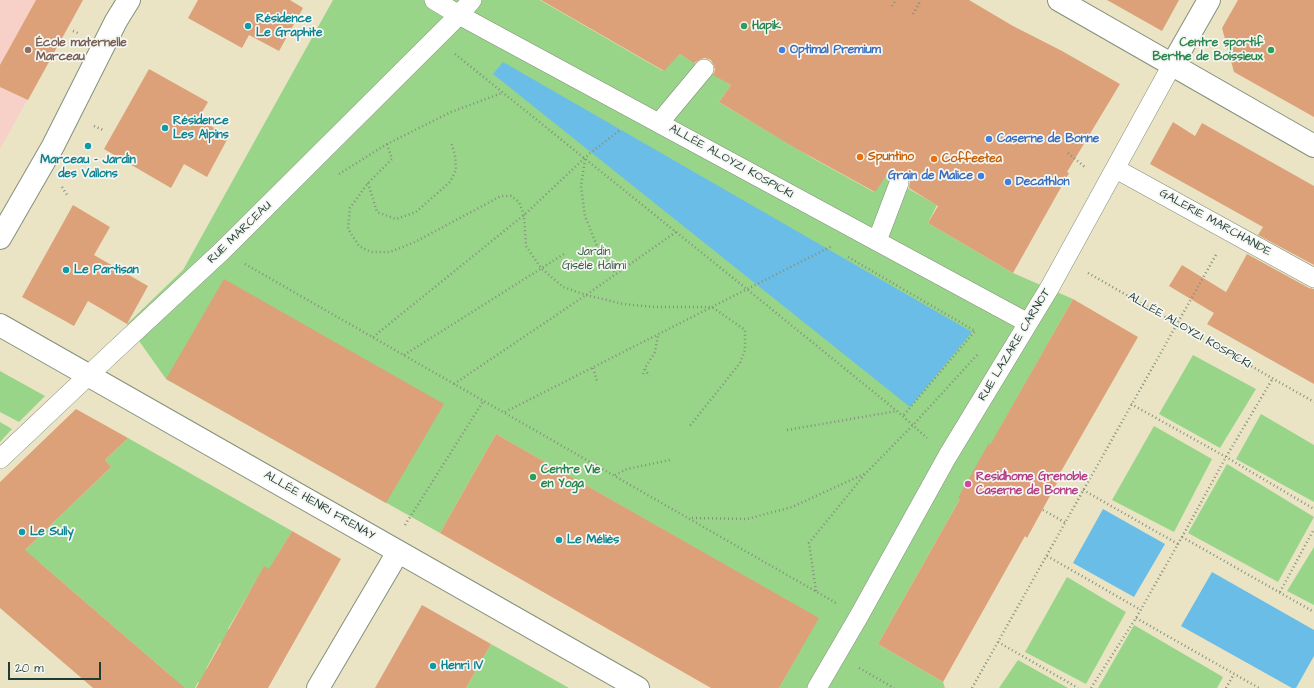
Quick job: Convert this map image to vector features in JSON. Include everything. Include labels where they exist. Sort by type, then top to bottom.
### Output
[{"type":"street","points":[[3,226],[53,146],[116,21],[129,0]]},
{"type":"street","name":"ALLÉE ALOYZI KOSPICKI","points":[[434,0],[460,16],[1028,323]]},
{"type":"street","name":"RUE MARCEAU","points":[[0,459],[222,251],[460,16],[472,0]]},
{"type":"street","points":[[1059,0],[1314,146]]},
{"type":"street","name":"RUE LAZARE CARNOT","points":[[817,688],[859,616],[947,457],[1064,261],[1209,0]]},
{"type":"street","points":[[659,123],[704,69]]},
{"type":"street","name":"GALERIE MARCHANDE","points":[[1116,169],[1314,278]]},
{"type":"street","points":[[877,242],[899,182]]},
{"type":"street","name":"ALLÉE HENRI FRENAY","points":[[0,325],[638,688]]},
{"type":"street","points":[[318,688],[394,550]]},
{"type":"path","points":[[892,6],[896,0]]},
{"type":"path","points":[[913,14],[921,0]]},
{"type":"path","points":[[436,39],[897,411],[947,457]]},
{"type":"path","points":[[503,92],[451,112],[387,144],[392,159],[368,183],[350,208],[348,229],[359,246],[371,252],[390,252],[415,242],[501,196],[511,196],[519,202],[524,215],[526,246],[541,268],[563,288],[623,304],[654,307],[712,307],[745,330],[745,350],[740,363],[689,427]]},
{"type":"path","points":[[373,337],[524,215],[589,154],[621,129]]},
{"type":"path","points":[[368,183],[377,212],[396,219],[416,212],[450,182],[456,170],[455,155],[451,142]]},
{"type":"path","points":[[585,158],[582,186],[585,216],[597,246],[616,274]]},
{"type":"path","points":[[972,688],[1229,231]]},
{"type":"path","points":[[454,384],[676,232]]},
{"type":"path","points":[[505,412],[837,244]]},
{"type":"path","points":[[222,251],[859,616]]},
{"type":"path","points":[[403,355],[564,254]]},
{"type":"path","points":[[844,255],[975,331],[903,416]]},
{"type":"path","name":"ALLÉE ALOYZI KOSPICKI","points":[[1064,261],[1314,402]]},
{"type":"path","points":[[643,374],[655,352],[658,335]]},
{"type":"path","points":[[816,591],[809,543],[865,474],[913,425],[981,349]]},
{"type":"path","points":[[593,368],[597,381]]},
{"type":"path","points":[[645,368],[649,376]]},
{"type":"path","points":[[1092,688],[1141,610],[1226,457],[1273,378]]},
{"type":"path","points":[[394,550],[484,400]]},
{"type":"path","points":[[1131,404],[1226,457],[1314,509]]},
{"type":"path","points":[[787,430],[897,411]]},
{"type":"path","points":[[615,475],[627,469],[670,460]]},
{"type":"path","points":[[690,518],[747,519],[792,507],[865,474]]},
{"type":"path","points":[[1083,490],[1178,544]]},
{"type":"path","points":[[1043,510],[1066,522]]},
{"type":"path","points":[[1280,592],[1314,529]]},
{"type":"path","points":[[1182,537],[1314,612]]},
{"type":"path","points":[[1047,556],[1141,610]]},
{"type":"path","points":[[1136,618],[1259,688]]},
{"type":"path","points":[[998,642],[1078,688]]},
{"type":"path","points":[[836,655],[894,688]]},
{"type":"path","points":[[1226,688],[1234,674]]},
{"type":"shaded area","name":"École maternelle Marceau","points":[[0,0],[83,0],[0,149]]},
{"type":"green space","name":"Jardin Gisèle Halimi","points":[[333,0],[540,0],[663,71],[680,54],[731,85],[719,102],[722,104],[814,159],[874,192],[886,176],[937,205],[928,223],[1013,273],[1073,299],[878,644],[943,682],[945,688],[779,688],[818,618],[496,434],[440,533],[166,379],[127,324],[183,270]]},
{"type":"green space","points":[[1193,355],[1256,389],[1220,448],[1159,414]]},
{"type":"green space","points":[[0,371],[45,396],[19,422],[0,412]]},
{"type":"green space","points":[[1261,414],[1314,445],[1314,502],[1236,459]]},
{"type":"green space","points":[[0,422],[12,429],[0,442]]},
{"type":"green space","points":[[1154,426],[1212,459],[1174,532],[1112,500]]},
{"type":"green space","points":[[128,438],[292,531],[277,556],[278,574],[264,567],[228,629],[242,638],[235,651],[220,643],[206,669],[220,678],[208,688],[198,682],[195,688],[166,688],[171,676],[40,563],[21,554],[111,467],[105,460]]},
{"type":"green space","points":[[1227,464],[1314,517],[1278,582],[1188,533]]},
{"type":"green space","points":[[1314,547],[1314,605],[1287,591]]},
{"type":"green space","points":[[1067,577],[1126,612],[1086,684],[1025,652]]},
{"type":"green space","points":[[1134,625],[1223,677],[1217,688],[1098,688]]},
{"type":"green space","points":[[491,644],[569,688],[466,688]]},
{"type":"green space","points":[[1018,660],[1068,688],[999,688]]},
{"type":"water","points":[[503,62],[972,332],[910,407],[493,74]]},
{"type":"water","points":[[1103,509],[1165,544],[1134,597],[1073,563]]},
{"type":"water","points":[[1212,572],[1314,630],[1314,656],[1296,688],[1292,688],[1181,626]]},
{"type":"building","name":"École maternelle Marceau","points":[[36,0],[83,0],[28,100],[0,87],[0,65]]},
{"type":"building","name":"Résidence Le Graphite","points":[[198,0],[290,0],[303,8],[279,51],[249,35],[242,48],[188,18]]},
{"type":"building","points":[[541,0],[969,0],[1013,26],[1062,51],[1120,84],[1067,172],[1069,173],[1013,273],[928,223],[938,206],[909,188],[910,181],[908,176],[903,173],[897,172],[892,174],[890,177],[887,175],[875,192],[795,148],[719,102],[731,85],[713,75],[715,70],[711,60],[705,58],[694,63],[680,54],[664,71]]},
{"type":"building","points":[[1107,0],[1179,0],[1162,31]]},
{"type":"building","name":"Centre sportif Berthe de Boissieux","points":[[1238,0],[1314,0],[1314,117],[1234,72],[1222,28]]},
{"type":"building","name":"Résidence Les Alpins","points":[[149,69],[208,102],[198,119],[229,136],[207,177],[184,164],[171,188],[104,149]]},
{"type":"building","points":[[1173,122],[1195,136],[1202,123],[1314,186],[1314,265],[1258,235],[1263,227],[1150,164]]},
{"type":"building","name":"Le Partisan","points":[[73,205],[110,227],[94,255],[148,286],[127,324],[88,301],[74,326],[22,297]]},
{"type":"building","points":[[1247,254],[1309,288],[1314,289],[1314,384],[1207,324],[1214,313],[1169,286],[1182,265],[1226,292]]},
{"type":"building","points":[[224,279],[444,404],[386,503],[166,379]]},
{"type":"building","points":[[1073,299],[1138,337],[1055,482],[1057,483],[1027,538],[1025,536],[943,682],[878,644],[960,499],[958,498],[989,443],[990,445]]},
{"type":"building","name":"Le Sully","points":[[76,409],[128,438],[105,460],[111,467],[25,550],[185,688],[93,688],[0,608],[0,482]]},
{"type":"building","points":[[496,434],[819,618],[779,688],[711,688],[440,533]]},
{"type":"building","points":[[292,531],[341,559],[268,688],[196,688],[264,566],[269,569]]},
{"type":"building","name":"Henri IV","points":[[422,605],[491,644],[466,688],[375,688]]},
{"type":"place","name":"Résidence Le Graphite","points":[[248,26]]},
{"type":"place","name":"Hapik","points":[[744,26]]},
{"type":"place","name":"École maternelle Marceau","points":[[28,50]]},
{"type":"place","name":"Optimal Premium","points":[[782,50]]},
{"type":"place","name":"Centre sportif Berthe de Boissieux","points":[[1271,50]]},
{"type":"place","name":"Résidence Les Alpins","points":[[165,128]]},
{"type":"place","name":"Caserne de Bonne","points":[[989,139]]},
{"type":"place","name":"Marceau - Jardin des Vallons","points":[[88,146]]},
{"type":"place","name":"Spuntino","points":[[860,157]]},
{"type":"place","name":"Coffeetea","points":[[934,159]]},
{"type":"place","name":"Grain de Malice","points":[[981,176]]},
{"type":"place","name":"Decathlon","points":[[1008,182]]},
{"type":"place","name":"Le Partisan","points":[[66,270]]},
{"type":"place","name":"Centre Vie en Yoga","points":[[533,477]]},
{"type":"place","name":"Residhome Grenoble Caserne de Bonne","points":[[968,484]]},
{"type":"place","name":"Le Sully","points":[[22,532]]},
{"type":"place","name":"Le Méliès","points":[[559,540]]},
{"type":"place","name":"Henri IV","points":[[433,666]]}]
